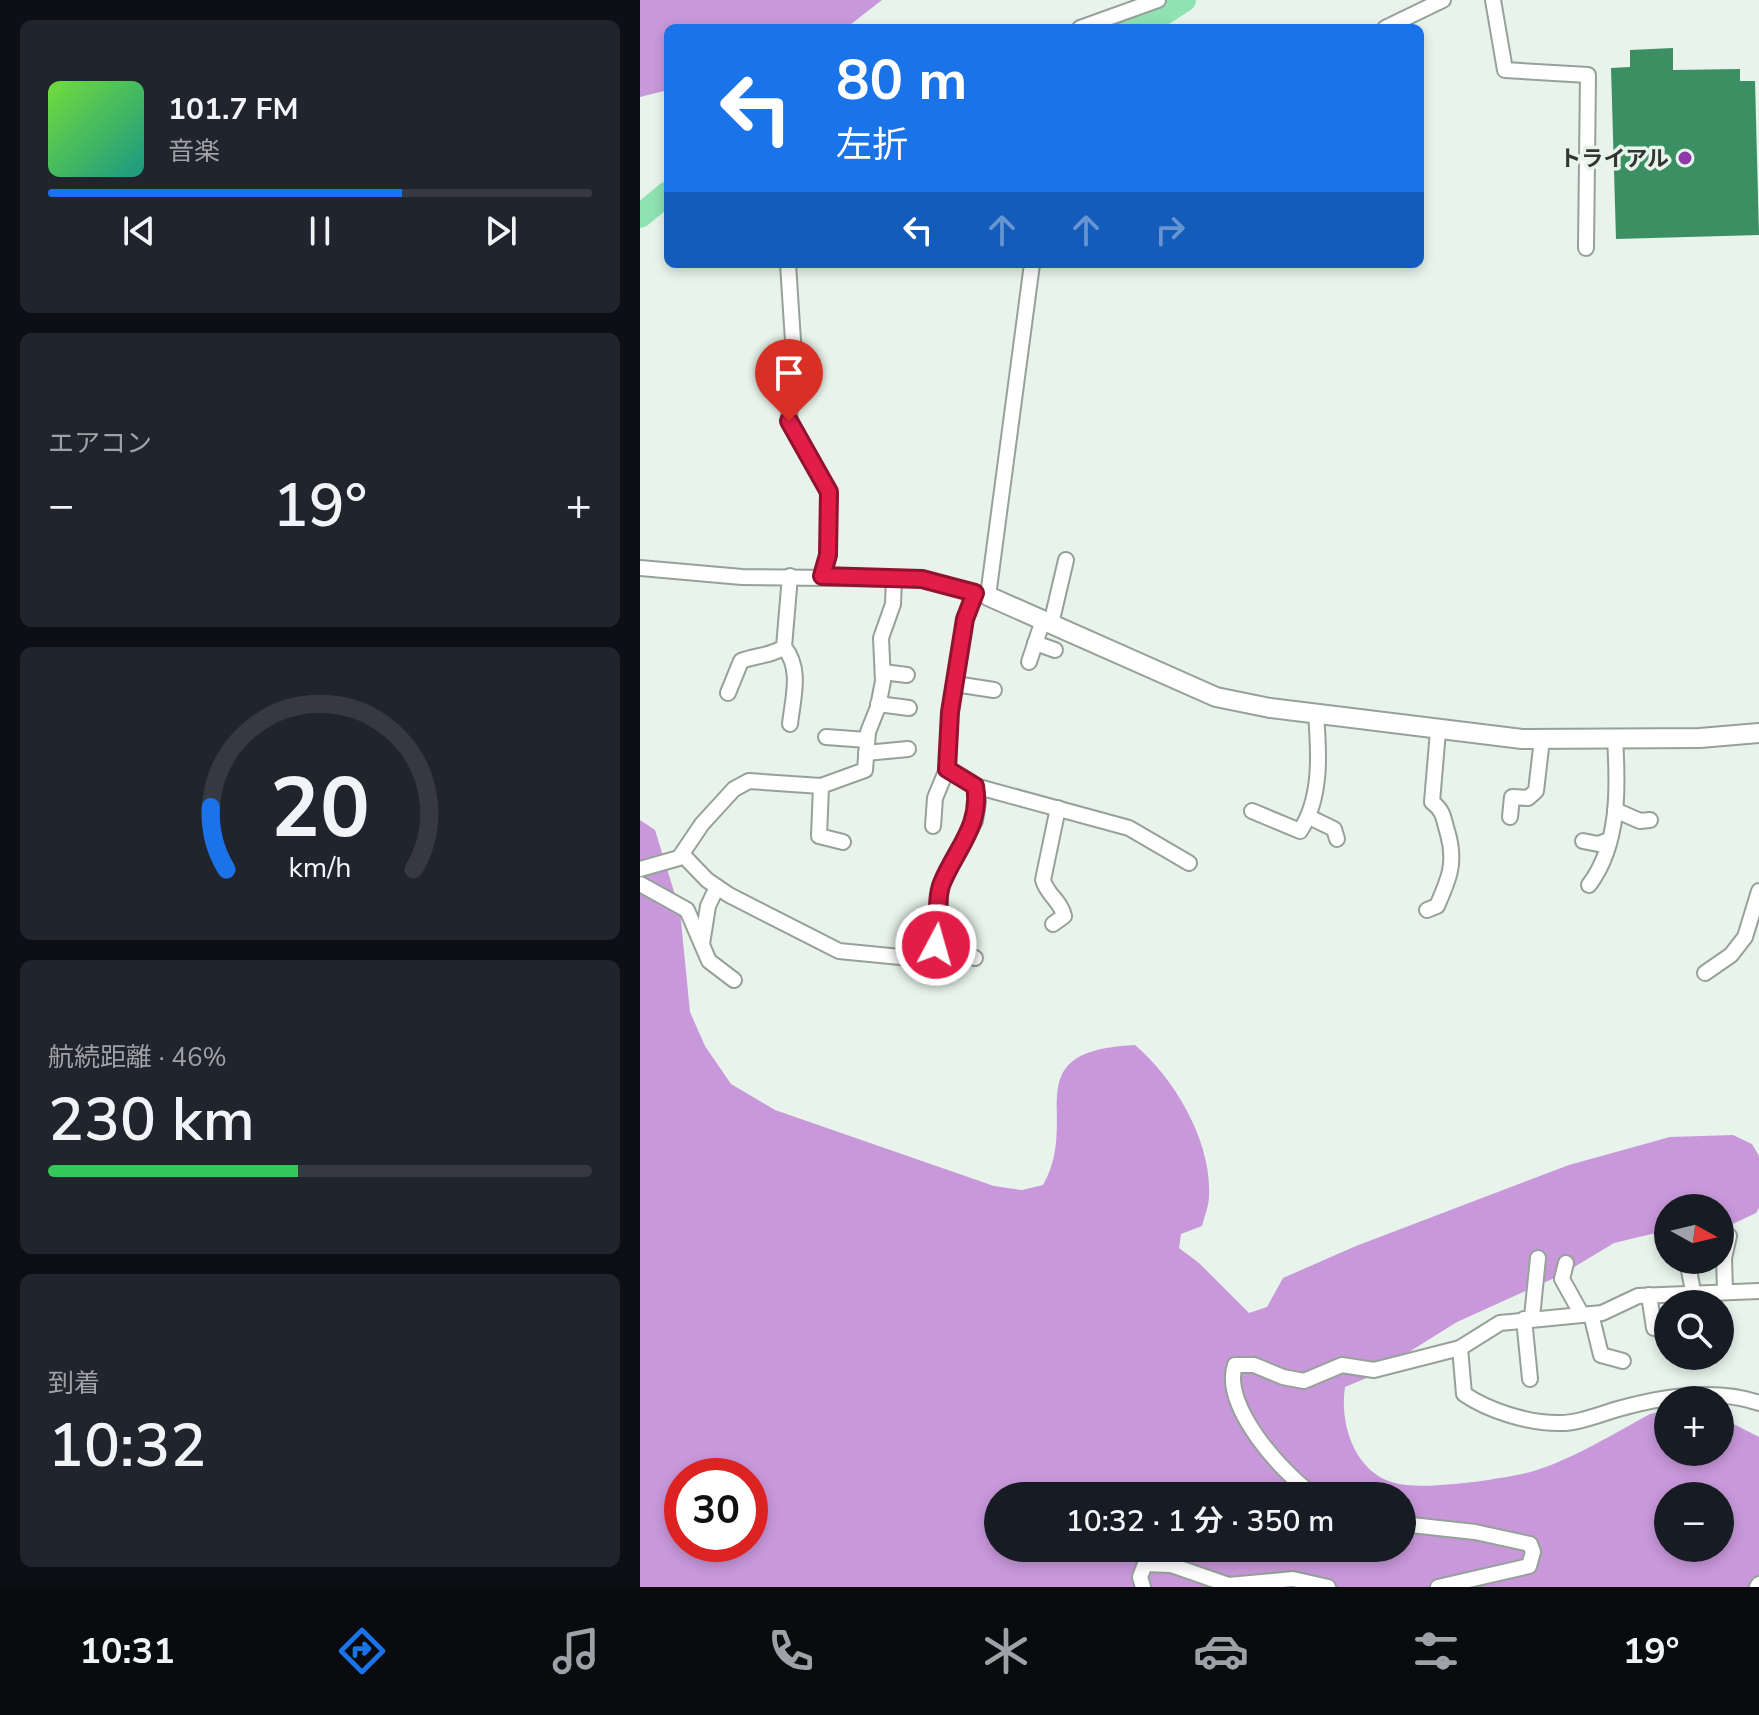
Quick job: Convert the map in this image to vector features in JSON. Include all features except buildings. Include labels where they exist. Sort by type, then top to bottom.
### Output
[{"type":"street","points":[[1091,24],[1158,0]]},
{"type":"street","points":[[1393,24],[1443,0]]},
{"type":"street","points":[[1493,0],[1505,70],[1588,75],[1586,248]]},
{"type":"street","points":[[788,268],[793,341],[789,421],[829,492],[828,555],[822,576]]},
{"type":"street","points":[[933,826],[935,798],[947,769],[965,619],[981,594],[1031,268]]},
{"type":"street","points":[[1029,662],[1047,622],[1066,560]]},
{"type":"street","points":[[640,568],[742,577],[922,579],[981,594],[1216,697],[1316,714],[1438,731],[1542,739],[1759,733]]},
{"type":"street","points":[[790,576],[784,647],[794,659],[796,669],[790,724]]},
{"type":"street","points":[[640,869],[679,858],[723,801],[749,781],[821,786],[865,770],[883,672],[881,638],[893,604],[894,578]]},
{"type":"street","points":[[1035,643],[1055,650]]},
{"type":"street","points":[[728,693],[741,661],[756,655],[773,654],[784,647]]},
{"type":"street","points":[[883,672],[907,675]]},
{"type":"street","points":[[955,684],[994,690]]},
{"type":"street","points":[[878,704],[909,708]]},
{"type":"street","points":[[1252,811],[1300,831],[1309,817],[1319,762],[1316,714]]},
{"type":"street","points":[[1427,910],[1437,906],[1453,868],[1453,852],[1443,811],[1432,802],[1438,731]]},
{"type":"street","points":[[826,737],[867,747],[908,749]]},
{"type":"street","points":[[1589,885],[1597,874],[1609,840],[1618,797],[1615,738]]},
{"type":"street","points":[[1510,817],[1512,797],[1528,798],[1536,791],[1542,739]]},
{"type":"street","points":[[947,769],[975,786],[1129,828],[1189,863]]},
{"type":"street","points":[[821,786],[819,836],[843,842]]},
{"type":"street","points":[[682,854],[717,887],[839,951],[931,960],[936,945],[940,886],[975,821],[975,786]]},
{"type":"street","points":[[1053,924],[1064,916],[1062,906],[1045,890],[1043,880],[1058,808]]},
{"type":"street","points":[[1615,810],[1640,821],[1650,820]]},
{"type":"street","points":[[1309,817],[1334,829],[1337,839]]},
{"type":"street","points":[[1583,841],[1598,844],[1609,840]]},
{"type":"street","points":[[640,884],[687,910],[709,961],[724,976],[734,980]]},
{"type":"street","points":[[702,944],[708,906],[717,887]]},
{"type":"street","points":[[1705,973],[1731,955],[1745,937],[1755,921],[1759,891]]},
{"type":"street","points":[[936,945],[965,952],[975,958]]},
{"type":"street","points":[[1530,1379],[1528,1318],[1538,1258]]},
{"type":"street","points":[[1566,1263],[1562,1279],[1586,1315],[1601,1355],[1623,1361]]},
{"type":"street","points":[[1734,1291],[1759,1291]]},
{"type":"street","points":[[1649,1295],[1654,1328]]},
{"type":"street","points":[[1299,1482],[1272,1458],[1235,1398],[1231,1377],[1235,1365],[1254,1365],[1283,1377],[1304,1381],[1342,1365],[1374,1370],[1460,1348],[1500,1323],[1586,1315],[1654,1295]]},
{"type":"street","points":[[1460,1348],[1464,1394],[1481,1405],[1538,1420],[1560,1424],[1650,1400],[1693,1396],[1746,1398],[1759,1403]]},
{"type":"street","points":[[1416,1526],[1475,1532],[1530,1544],[1533,1552],[1529,1566],[1438,1587]]},
{"type":"street","points":[[1143,1587],[1140,1577],[1145,1564],[1158,1564],[1171,1565],[1229,1585],[1293,1579],[1328,1587]]},
{"type":"shaded area","points":[[640,0],[882,0],[851,24],[664,24],[664,91],[640,97]]},
{"type":"shaded area","points":[[640,820],[655,830],[680,911],[690,1012],[705,1046],[731,1084],[775,1110],[994,1186],[1022,1190],[1043,1185],[1053,1160],[1062,1074],[1074,1060],[1097,1050],[1135,1045],[1177,1093],[1204,1154],[1208,1175],[1207,1208],[1202,1226],[1181,1234],[1179,1248],[1199,1263],[1249,1313],[1267,1307],[1283,1278],[1356,1246],[1569,1165],[1670,1137],[1733,1135],[1752,1144],[1759,1156],[1759,1208],[1756,1213],[1734,1223],[1734,1194],[1654,1194],[1654,1233],[1614,1243],[1561,1275],[1457,1322],[1369,1377],[1345,1387],[1345,1417],[1354,1447],[1372,1471],[1393,1482],[984,1482],[984,1562],[1416,1562],[1416,1485],[1466,1483],[1534,1471],[1578,1453],[1654,1413],[1654,1466],[1734,1466],[1734,1424],[1759,1437],[1759,1587],[640,1587]]},
{"type":"waterway","points":[[1133,24],[1161,15],[1184,0]]},
{"type":"waterway","points":[[640,216],[664,196]]},
{"type":"place","name":"トライアル","points":[[1685,158]]},
{"type":"route","points":[[789,421],[829,492],[828,555],[822,576],[922,579],[975,593],[965,619],[950,712],[947,769],[975,786],[978,801],[975,821],[940,886],[940,926],[936,945]]}]
